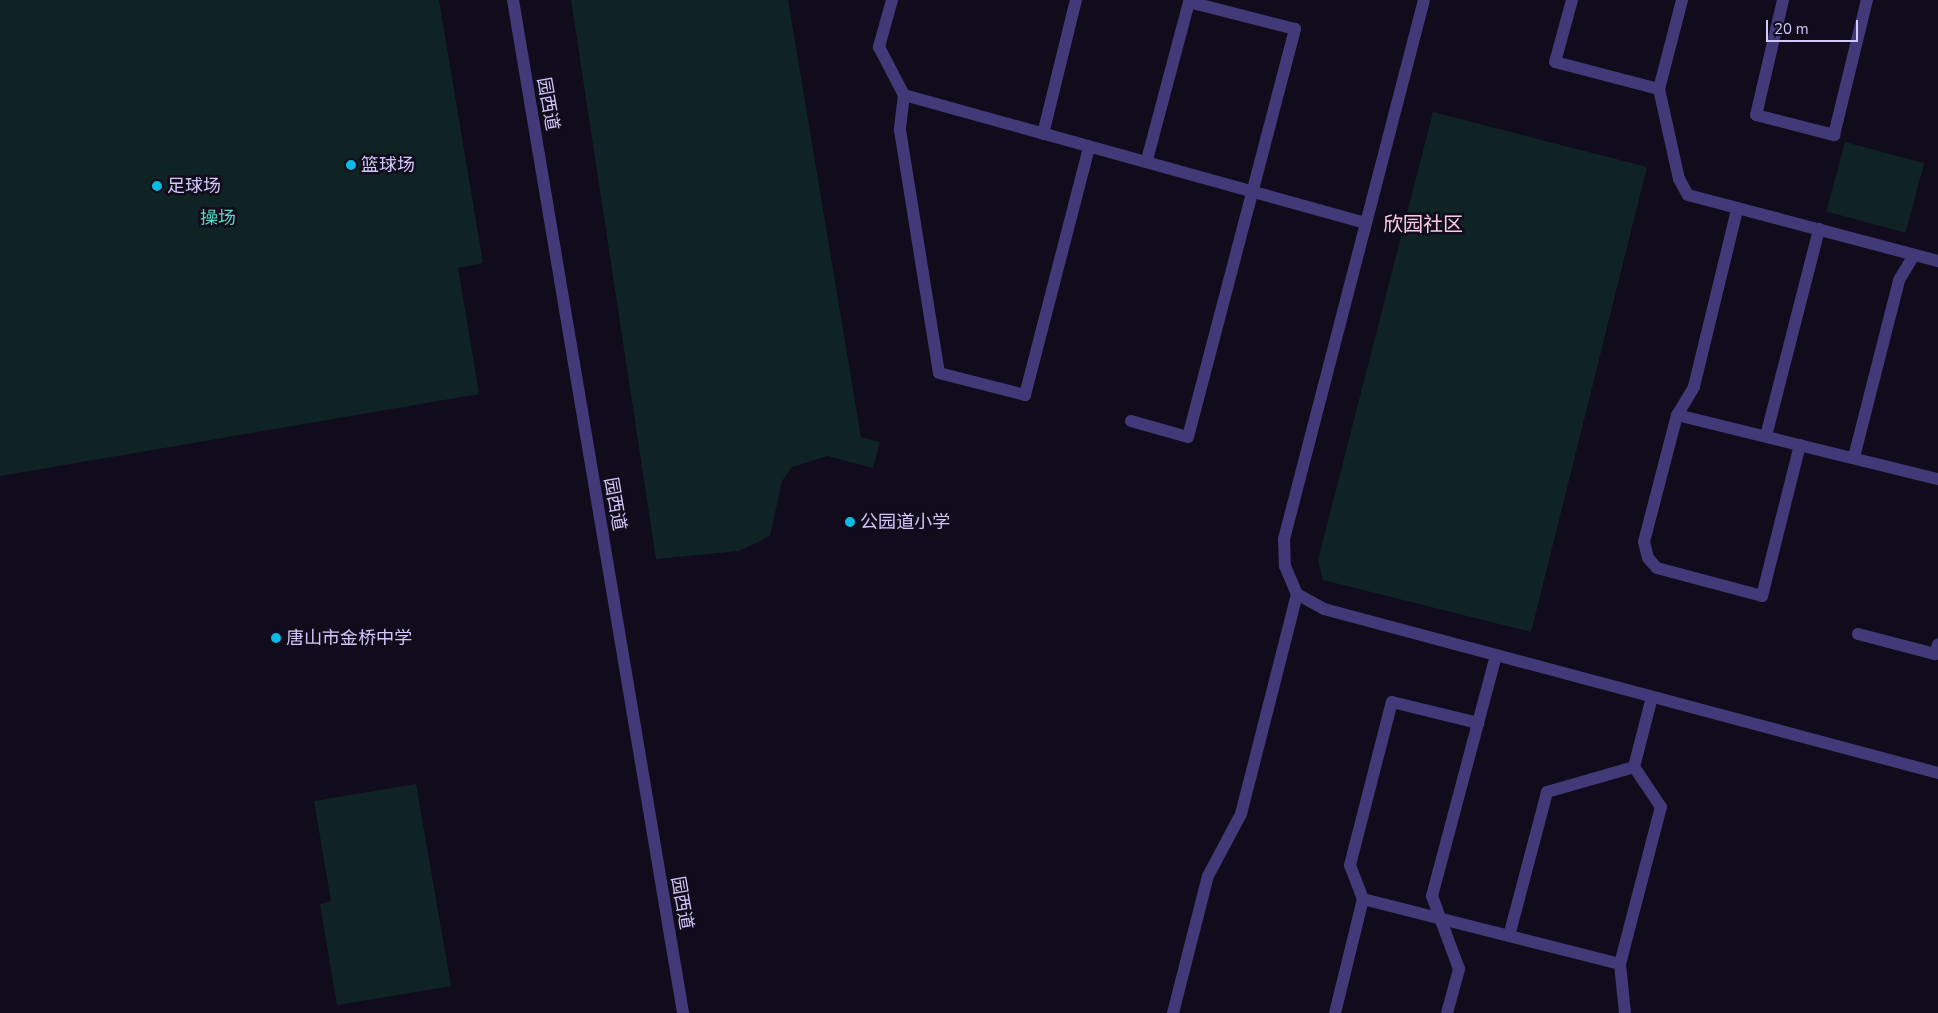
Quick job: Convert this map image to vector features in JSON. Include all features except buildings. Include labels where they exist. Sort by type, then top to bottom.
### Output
[{"type":"street","name":"园西道","points":[[513,0],[683,1013]]},
{"type":"street","points":[[892,0],[879,47],[904,95],[900,130],[940,373],[1025,395],[1089,147]]},
{"type":"street","points":[[1043,134],[1076,0]]},
{"type":"street","points":[[1424,0],[1284,540],[1285,566],[1298,594],[1324,609],[1938,773]]},
{"type":"street","points":[[1572,0],[1555,62],[1659,89]]},
{"type":"street","points":[[1682,0],[1659,89],[1679,178],[1688,195],[1737,210],[1819,229],[1938,261]]},
{"type":"street","points":[[1783,0],[1756,115],[1834,135],[1867,0]]},
{"type":"street","points":[[1131,421],[1188,437],[1294,30],[1189,2],[1147,160]]},
{"type":"street","points":[[904,95],[1089,147],[1147,160],[1366,223]]},
{"type":"street","points":[[1737,210],[1694,387],[1677,415],[1644,542],[1648,558],[1657,568],[1762,596],[1800,445]]},
{"type":"street","points":[[1766,436],[1819,229]]},
{"type":"street","points":[[1854,457],[1899,280],[1914,255]]},
{"type":"street","points":[[1677,415],[1938,479]]},
{"type":"street","points":[[1173,1013],[1208,876],[1241,814],[1298,594]]},
{"type":"street","points":[[1858,634],[1935,654],[1938,644]]},
{"type":"street","points":[[1447,1013],[1459,969],[1432,896],[1496,655]]},
{"type":"street","points":[[1625,1013],[1620,964],[1661,807],[1634,767],[1652,697]]},
{"type":"street","points":[[1335,1013],[1363,899],[1350,865],[1392,702],[1478,723]]},
{"type":"street","points":[[1509,936],[1546,792],[1634,767]]},
{"type":"street","points":[[1363,899],[1620,964]]},
{"type":"green space","name":"操场","points":[[0,0],[439,0],[483,263],[458,268],[479,394],[0,476]]},
{"type":"green space","points":[[571,0],[788,0],[861,437],[880,442],[873,468],[827,456],[792,467],[782,481],[770,536],[739,551],[656,559]]},
{"type":"green space","points":[[1433,112],[1647,167],[1531,632],[1323,580],[1318,560]]},
{"type":"green space","points":[[1845,142],[1924,163],[1906,233],[1826,212]]},
{"type":"green space","points":[[416,784],[451,986],[337,1005],[320,904],[331,901],[314,801]]},
{"type":"place","name":"篮球场","points":[[351,165]]},
{"type":"place","name":"足球场","points":[[157,186]]},
{"type":"place","name":"公园道小学","points":[[850,522]]},
{"type":"place","name":"唐山市金桥中学","points":[[276,638]]},
{"type":"district","name":"欣园社区","points":[[1423,224]]}]
